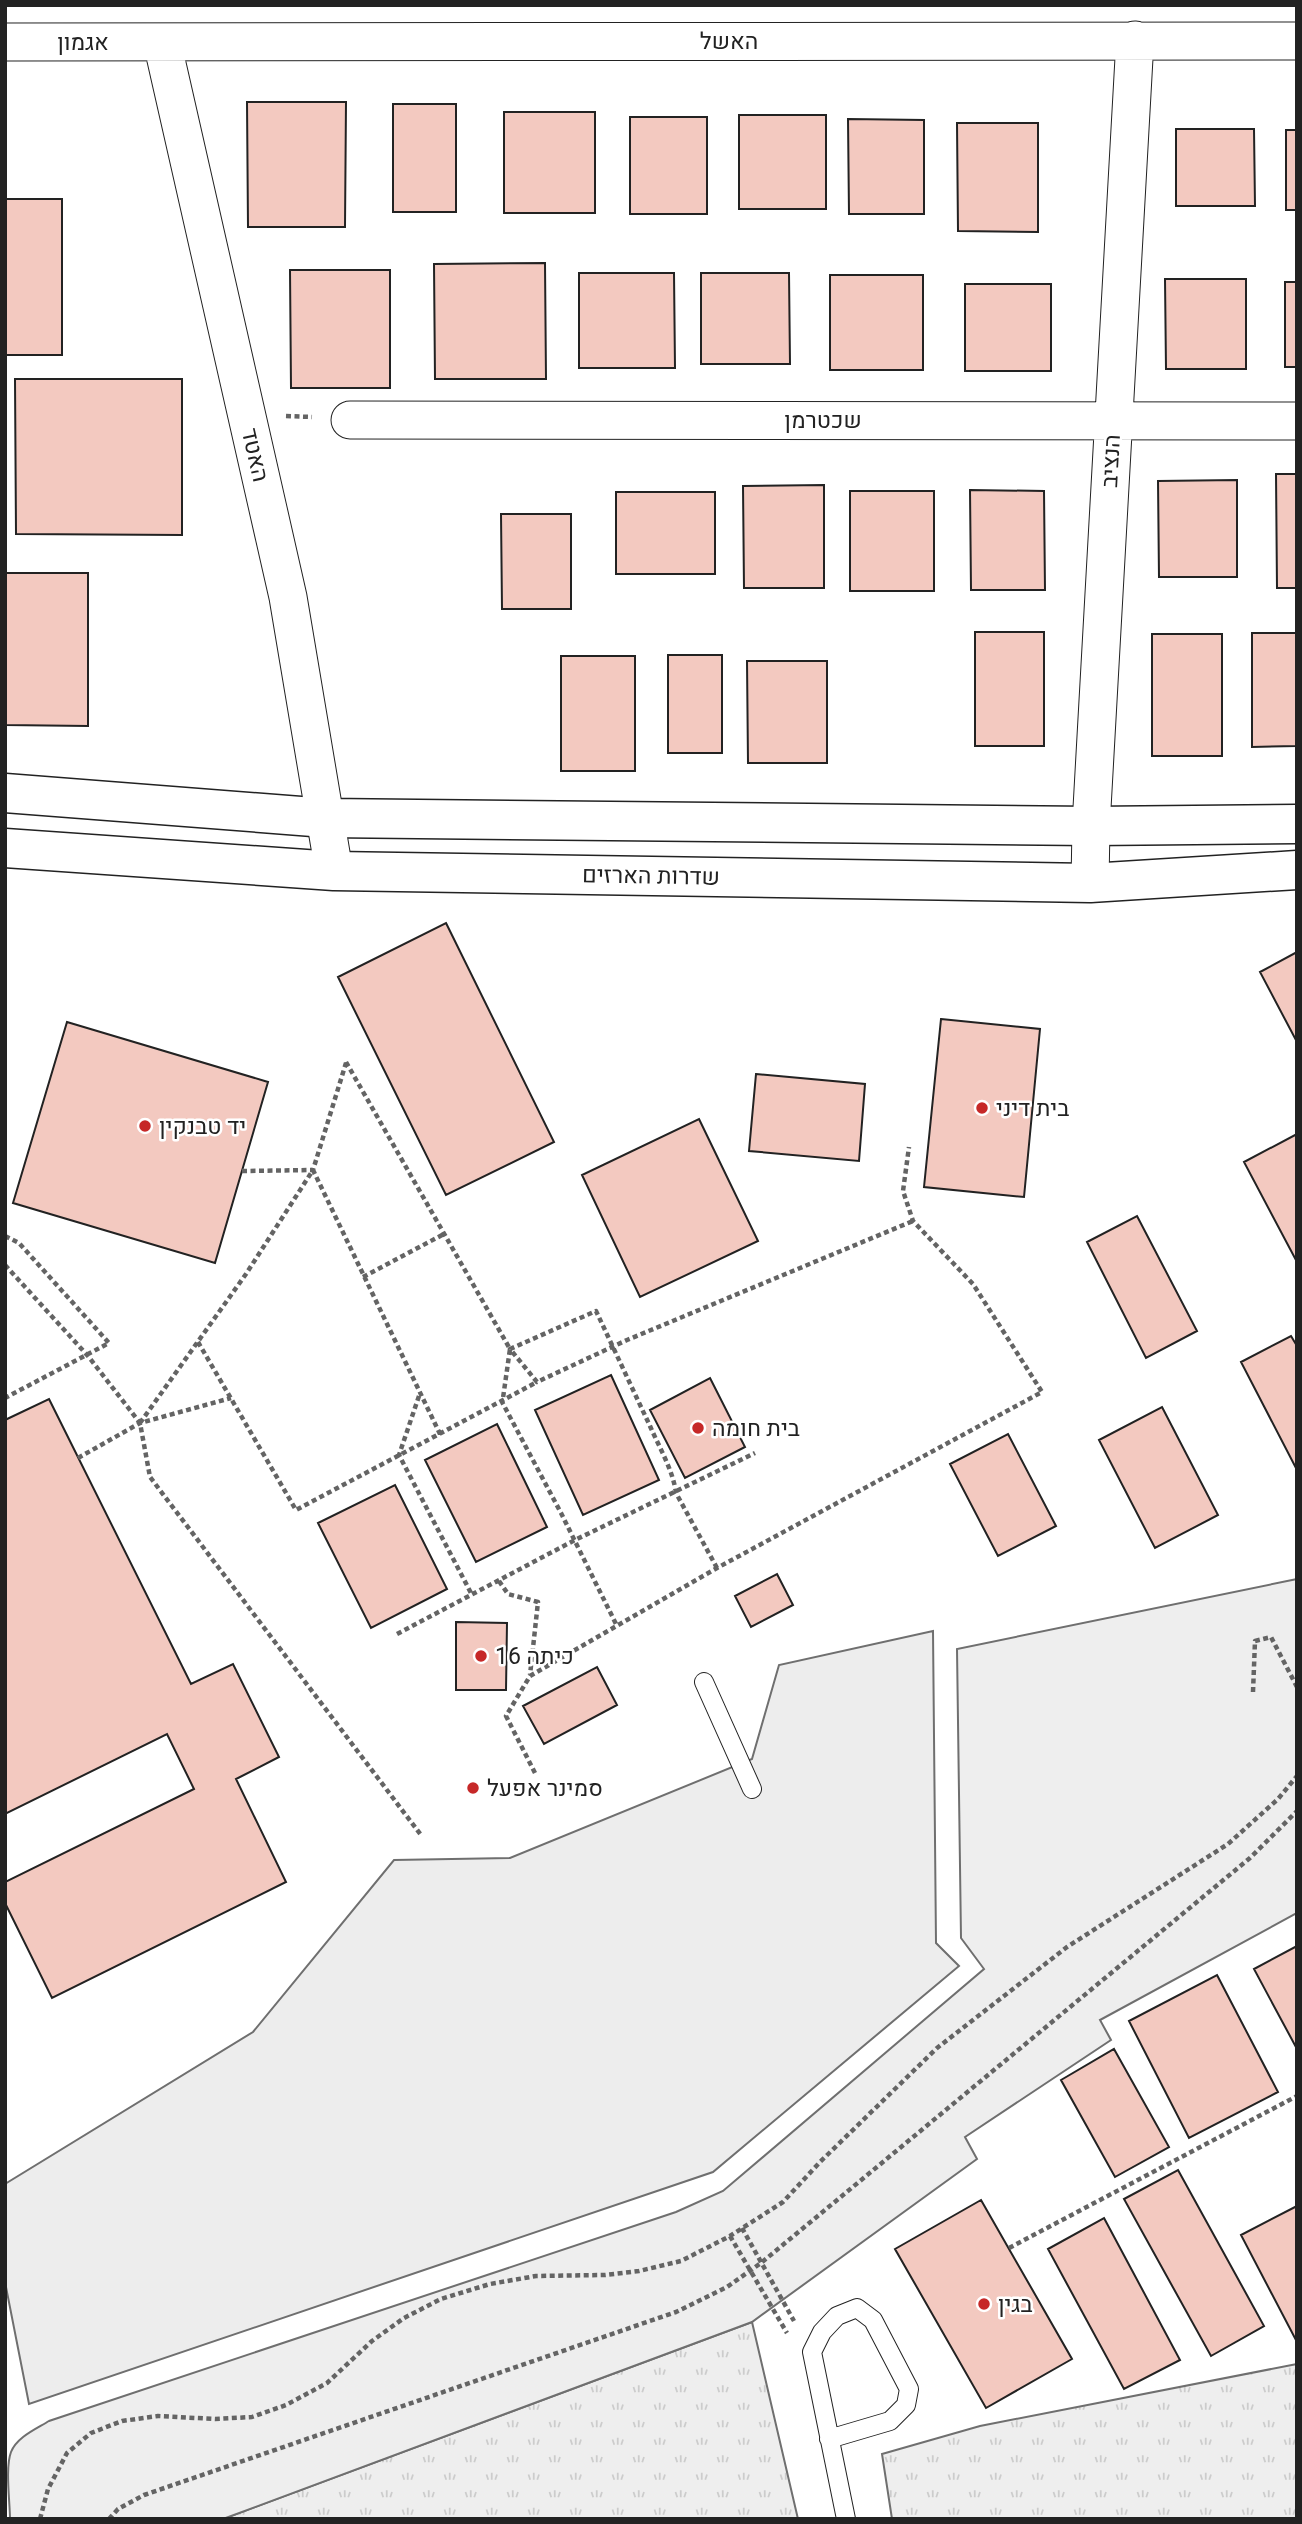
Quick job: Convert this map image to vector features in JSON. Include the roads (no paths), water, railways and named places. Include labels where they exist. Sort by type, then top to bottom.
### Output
[{"type":"street","name":"הנציב","points":[[1090,883],[1113,421],[1136,40]]},
{"type":"street","name":"האשל","points":[[162,42],[1297,41]]},
{"type":"street","name":"אגמון","points":[[5,42],[162,42]]},
{"type":"street","name":"האטד","points":[[162,42],[288,597],[334,871]]},
{"type":"street","name":"שכטרמן","points":[[350,420],[1297,421]]},
{"type":"street","points":[[5,793],[326,818],[1091,827],[1297,824]]},
{"type":"street","name":"שדרות הארזים","points":[[5,848],[334,871],[1090,883],[1297,870]]},
{"type":"lane","points":[[704,1682],[752,1789]]},
{"type":"lane","points":[[829,2439],[890,2421],[906,2405],[909,2389],[873,2319],[857,2308],[837,2316],[822,2332],[812,2352],[818,2385],[829,2439],[846,2519]]},
{"type":"place","name":"בית דיני","points":[[982,1108]]},
{"type":"place","name":"יד טבנקין","points":[[145,1126]]},
{"type":"place","name":"בית חומה","points":[[698,1428]]},
{"type":"place","name":"כיתה 16","points":[[481,1656]]},
{"type":"place","name":"סמינר אפעל","points":[[473,1788]]},
{"type":"place","name":"בגין","points":[[984,2304]]}]
